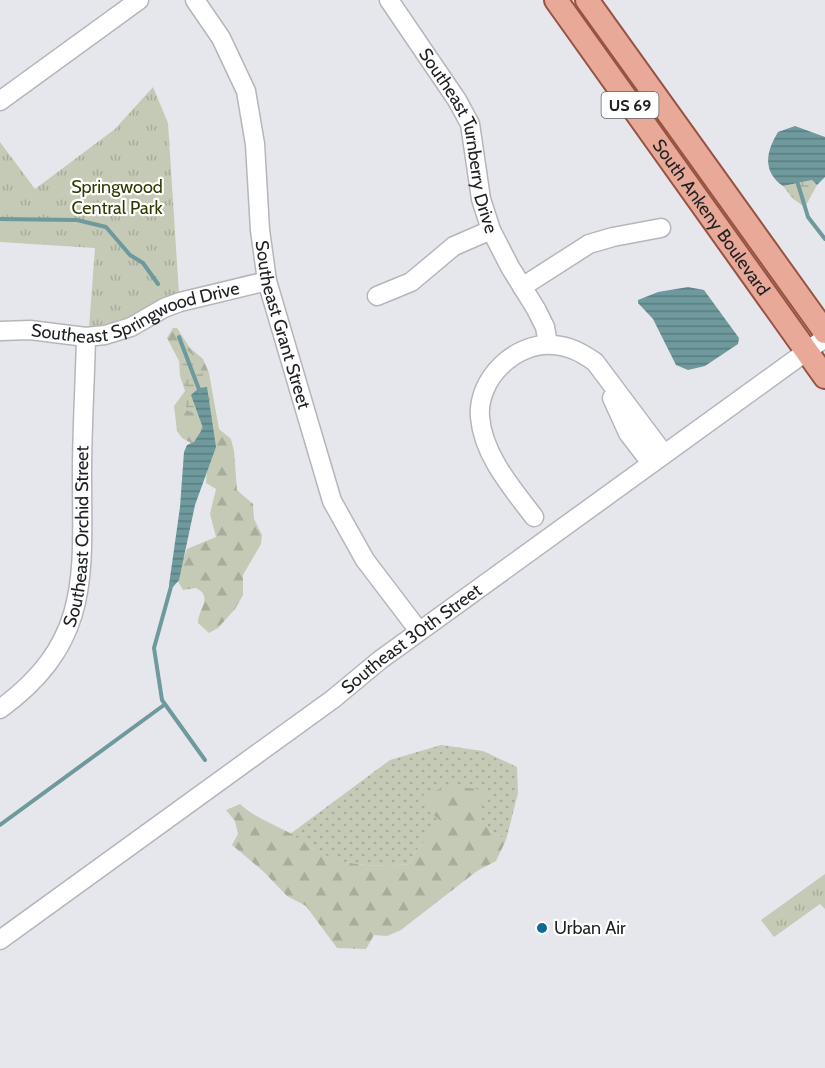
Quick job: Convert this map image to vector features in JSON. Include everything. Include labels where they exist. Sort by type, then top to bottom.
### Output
[{"type":"main road","name":"South Ankeny Boulevard","points":[[556,0],[816,344],[825,377]]},
{"type":"main road","name":"South Ankeny Boulevard","points":[[587,0],[825,332]]},
{"type":"street","points":[[0,101],[139,0]]},
{"type":"street","name":"Southeast Grant Street","points":[[195,0],[221,38],[246,91],[255,144],[260,230],[267,281],[332,501],[364,560],[419,631]]},
{"type":"street","name":"Southeast Turnberry Drive","points":[[389,0],[458,100],[470,124],[481,199],[491,230],[545,327],[548,344]]},
{"type":"street","points":[[522,287],[590,244],[661,228]]},
{"type":"street","points":[[377,296],[411,282],[454,246],[491,230]]},
{"type":"street","name":"Southeast Springwood Drive","points":[[0,331],[30,330],[86,337],[122,330],[180,302],[267,281]]},
{"type":"street","name":"Southeast Orchid Street","points":[[0,709],[30,686],[45,669],[65,636],[76,606],[82,562],[86,337]]},
{"type":"street","points":[[534,517],[508,483],[488,446],[480,417],[482,392],[497,370],[524,351],[548,344],[580,352],[595,362],[607,379],[621,420],[657,459]]},
{"type":"street","name":"Southeast 30th Street","points":[[0,940],[333,699],[419,631],[816,344]]},
{"type":"green space","name":"Springwood Central Park","points":[[153,87],[168,123],[179,294],[112,325],[89,328],[95,248],[0,242],[0,142],[35,189],[115,129]]},
{"type":"green space","points":[[812,180],[817,185],[805,207],[793,199],[783,186]]},
{"type":"green space","points":[[173,328],[177,328],[190,348],[203,359],[209,373],[219,429],[231,439],[237,490],[253,504],[254,519],[262,535],[261,544],[243,575],[243,595],[235,609],[218,628],[209,633],[198,623],[204,604],[204,595],[196,588],[183,590],[176,578],[187,549],[216,537],[210,514],[216,489],[206,483],[207,469],[193,444],[182,438],[177,431],[174,406],[185,391],[180,376],[179,361],[167,338]]},
{"type":"green space","points":[[183,346],[198,360],[207,387],[199,388],[193,399],[196,409],[193,413],[186,410],[186,384],[180,350]]},
{"type":"green space","points":[[441,745],[483,751],[517,767],[518,793],[506,840],[491,831],[477,815],[442,821],[414,853],[409,864],[376,866],[354,864],[332,858],[290,834],[390,760]]},
{"type":"green space","points":[[447,786],[477,789],[485,795],[478,815],[491,831],[506,840],[496,861],[477,871],[401,930],[387,936],[374,935],[366,949],[337,948],[306,906],[287,896],[264,872],[232,845],[238,834],[235,821],[226,810],[240,804],[318,852],[333,858],[365,865],[409,864],[414,853],[441,821],[427,810],[422,796]]},
{"type":"green space","points":[[825,874],[825,909],[820,904],[774,937],[761,920]]},
{"type":"water","points":[[795,126],[825,137],[825,177],[817,185],[812,180],[783,186],[776,180],[769,168],[769,154],[778,132]]},
{"type":"water","points":[[688,287],[704,290],[739,338],[738,344],[705,366],[688,370],[676,365],[653,319],[638,303],[638,300],[658,292]]},
{"type":"water","points":[[207,387],[216,447],[195,505],[179,580],[173,587],[169,585],[180,507],[184,452],[187,445],[194,442],[203,428],[191,395],[199,388]]},
{"type":"waterway","points":[[798,184],[808,217],[825,239]]},
{"type":"waterway","points":[[0,219],[77,220],[106,227],[130,255],[143,263],[158,284]]},
{"type":"waterway","points":[[179,337],[200,392]]},
{"type":"waterway","points":[[172,583],[154,648],[162,700],[205,760]]},
{"type":"waterway","points":[[0,825],[164,705]]},
{"type":"place","name":"Urban Air","points":[[542,928]]}]
